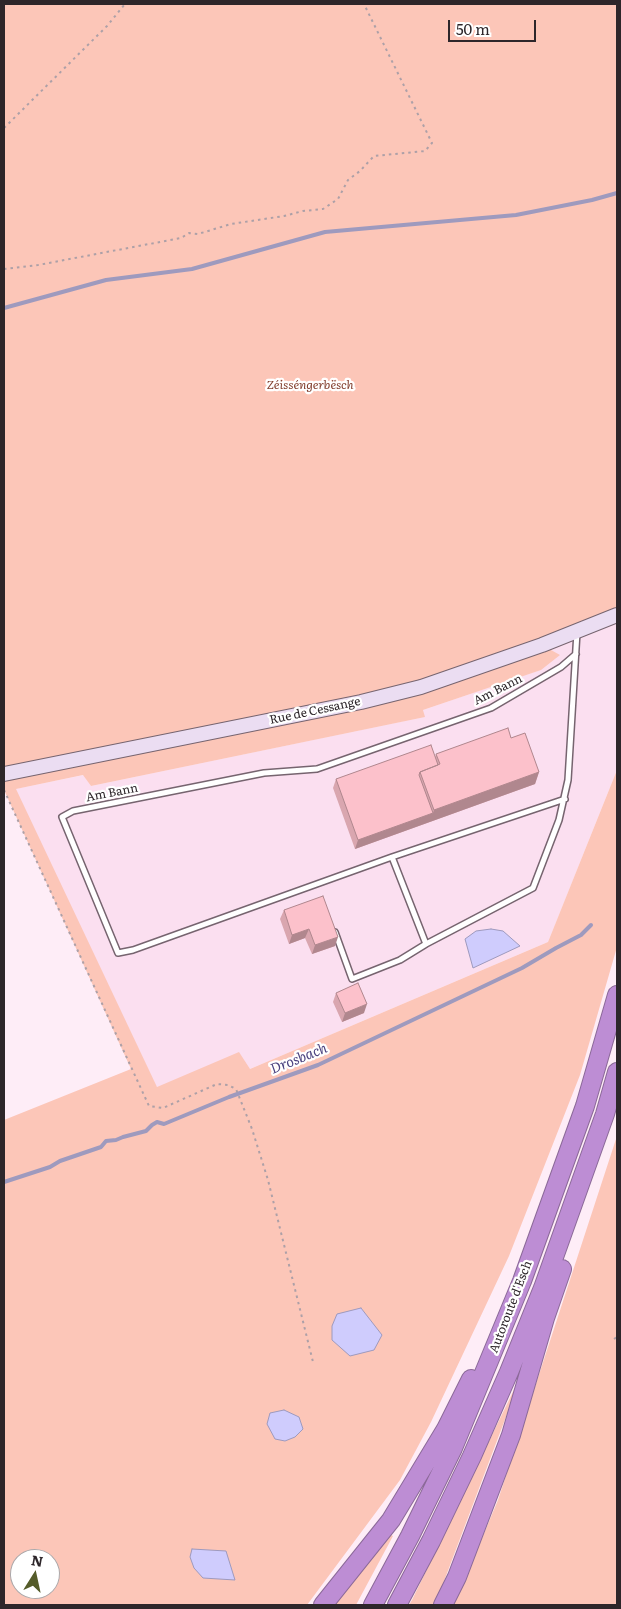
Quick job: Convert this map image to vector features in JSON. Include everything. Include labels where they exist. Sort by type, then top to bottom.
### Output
[{"type":"highway","name":"Autoroute d'Esch","points":[[374,1605],[453,1448],[522,1281],[585,1106],[617,995]]},
{"type":"highway","name":"Autoroute d'Esch","points":[[397,1605],[472,1456],[509,1372],[543,1288],[606,1114],[617,1072]]},
{"type":"highway","points":[[443,1605],[457,1577],[511,1434],[545,1318],[617,1103]]},
{"type":"highway","points":[[323,1605],[396,1511],[446,1429],[489,1341],[522,1281]]},
{"type":"main road","name":"Rue de Cessange","points":[[4,774],[361,702],[421,686],[617,615]]},
{"type":"lane","points":[[334,928],[352,979],[400,960],[426,944],[533,888],[565,799],[568,780],[577,631]]},
{"type":"lane","name":"Am Bann","points":[[565,799],[392,857],[133,950],[118,953],[62,817],[73,811],[264,773],[317,769],[491,708],[561,667],[576,654]]},
{"type":"lane","points":[[392,857],[426,944]]},
{"type":"path","points":[[4,128],[107,26],[125,4]]},
{"type":"path","points":[[4,269],[38,265],[181,238],[189,233],[198,234],[231,224],[323,209],[338,199],[348,180],[374,156],[425,151],[432,143],[364,4]]},
{"type":"path","points":[[4,790],[149,1106],[163,1108],[217,1084],[228,1085],[236,1089],[252,1129],[268,1180],[313,1362]]},
{"type":"shaded area","points":[[617,615],[617,770],[548,942],[250,1069],[157,1088],[15,789],[84,775],[91,786],[424,717],[423,710],[540,670],[542,645]]},
{"type":"green space","name":"Zéisséngerbësch","points":[[4,4],[617,4],[617,615],[542,645],[560,655],[541,670],[423,710],[425,717],[91,786],[83,775],[16,789],[157,1087],[239,1052],[250,1069],[548,942],[617,770],[617,947],[580,1075],[509,1256],[431,1422],[400,1480],[307,1605],[4,1605],[4,1120],[131,1069],[4,790]]},
{"type":"green space","points":[[617,1136],[617,1605],[454,1605],[498,1500]]},
{"type":"green space","points":[[524,1369],[435,1605],[409,1605],[412,1600]]},
{"type":"green space","points":[[387,1533],[393,1536],[356,1605],[330,1605]]},
{"type":"water","points":[[491,929],[503,931],[520,946],[473,968],[465,939],[476,931]]},
{"type":"water","points":[[361,1308],[382,1335],[374,1350],[350,1356],[332,1340],[332,1326],[337,1314]]},
{"type":"water","points":[[284,1410],[299,1417],[303,1429],[295,1437],[285,1441],[275,1439],[267,1424],[270,1413]]},
{"type":"water","points":[[192,1549],[226,1551],[235,1580],[203,1578],[194,1568],[190,1557]]},
{"type":"building","points":[[508,728],[511,738],[525,733],[539,772],[434,810],[420,772],[440,764],[436,754]]},
{"type":"building","points":[[431,745],[438,765],[420,772],[419,775],[433,813],[358,840],[336,779]]},
{"type":"building","points":[[323,896],[338,937],[315,945],[309,929],[292,935],[284,910]]},
{"type":"building","points":[[358,983],[367,1004],[345,1013],[336,993]]},
{"type":"waterway","points":[[4,308],[106,280],[192,269],[325,232],[516,215],[592,200],[617,193]]},
{"type":"waterway","name":"Drosbach","points":[[4,1182],[50,1167],[60,1161],[101,1147],[106,1141],[146,1131],[157,1122],[164,1124],[229,1097],[318,1065],[522,968],[581,935],[591,925]]}]
